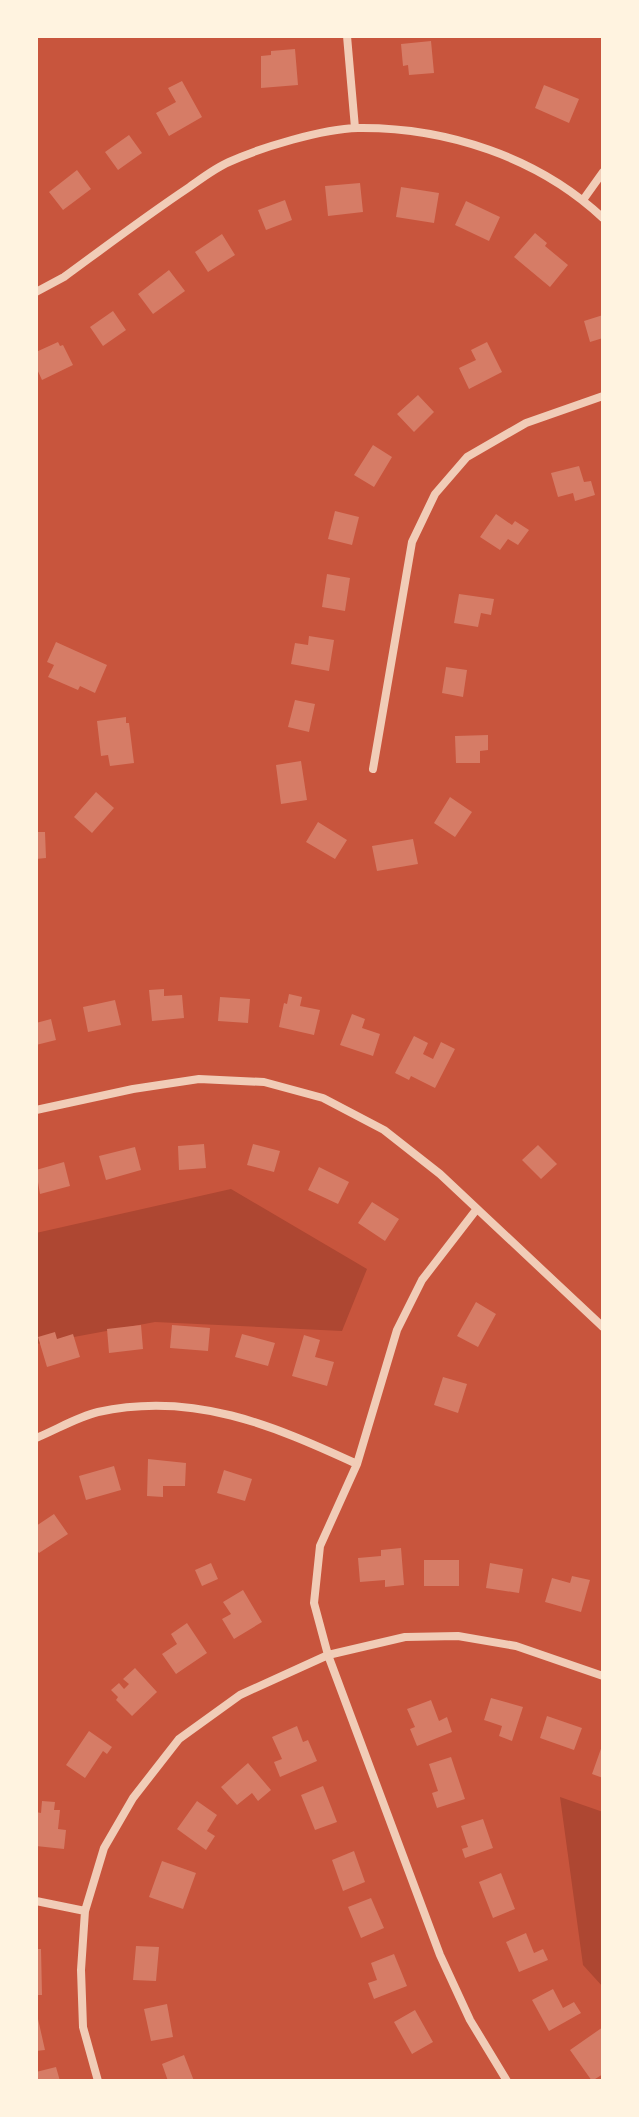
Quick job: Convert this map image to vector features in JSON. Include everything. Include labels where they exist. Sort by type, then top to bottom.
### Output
[{"type":"street","points":[[347,36],[355,128]]},
{"type":"street","points":[[36,292],[64,277],[227,163],[285,142],[355,128],[423,131],[479,146],[529,167],[583,200],[603,218]]},
{"type":"street","points":[[583,200],[603,172]]},
{"type":"street","points":[[373,769],[412,542],[435,494],[467,457],[526,423],[603,396]]},
{"type":"street","points":[[36,1110],[133,1089],[199,1079],[264,1082],[323,1098],[384,1130],[440,1174],[603,1327]]},
{"type":"street","points":[[476,1210],[422,1280],[397,1330],[357,1464],[320,1546],[314,1603],[328,1655],[440,1955],[470,2020],[507,2081]]},
{"type":"street","points":[[36,1438],[95,1412],[155,1404],[215,1410],[285,1431],[357,1464]]},
{"type":"street","points":[[98,2081],[83,2027],[81,1970],[85,1911],[104,1848],[133,1798],[179,1739],[240,1695],[328,1655],[405,1637],[458,1636],[516,1646],[603,1676]]},
{"type":"street","points":[[36,1901],[85,1911]]},
{"type":"shaded area","points":[[231,1189],[367,1269],[342,1331],[155,1322],[36,1344],[36,1233]]},
{"type":"shaded area","points":[[560,1797],[603,1812],[603,1987],[583,1965]]},
{"type":"building","points":[[431,41],[434,73],[409,75],[408,65],[403,66],[401,44]]},
{"type":"building","points":[[295,49],[298,85],[261,88],[261,56],[271,55],[271,51]]},
{"type":"building","points":[[182,81],[202,117],[169,136],[156,113],[176,102],[168,88]]},
{"type":"building","points":[[544,85],[579,99],[569,123],[535,108]]},
{"type":"building","points":[[129,135],[142,153],[118,170],[105,152]]},
{"type":"building","points":[[77,170],[91,189],[63,210],[49,192]]},
{"type":"building","points":[[360,183],[363,212],[328,216],[325,186]]},
{"type":"building","points":[[401,187],[439,193],[434,223],[396,217]]},
{"type":"building","points":[[285,200],[292,220],[266,230],[258,210]]},
{"type":"building","points":[[466,201],[500,217],[489,241],[455,225]]},
{"type":"building","points":[[535,233],[568,265],[550,287],[514,257]]},
{"type":"building","points":[[222,234],[235,255],[208,272],[195,252]]},
{"type":"building","points":[[169,270],[185,291],[153,314],[138,294]]},
{"type":"building","points":[[113,311],[126,330],[103,346],[90,327]]},
{"type":"building","points":[[603,315],[603,338],[590,342],[584,321]]},
{"type":"building","points":[[58,342],[60,346],[63,345],[73,365],[42,380],[36,367],[36,352]]},
{"type":"building","points":[[487,342],[502,372],[469,389],[459,368],[476,360],[471,350]]},
{"type":"building","points":[[418,395],[434,412],[414,432],[397,414]]},
{"type":"building","points":[[373,445],[392,457],[374,487],[354,475]]},
{"type":"building","points":[[579,466],[584,482],[591,481],[595,495],[575,501],[573,493],[558,497],[551,473]]},
{"type":"building","points":[[335,511],[359,517],[352,545],[328,539]]},
{"type":"building","points":[[496,514],[512,525],[515,521],[529,530],[518,545],[508,539],[500,550],[480,537]]},
{"type":"building","points":[[327,574],[350,578],[345,611],[322,607]]},
{"type":"building","points":[[459,594],[494,599],[491,615],[481,613],[478,627],[454,623]]},
{"type":"building","points":[[309,636],[334,640],[329,671],[291,664],[295,643],[308,645]]},
{"type":"building","points":[[56,642],[107,665],[95,693],[80,686],[78,690],[48,677],[54,665],[47,662]]},
{"type":"building","points":[[446,667],[467,670],[463,697],[442,693]]},
{"type":"building","points":[[295,700],[315,704],[309,732],[288,727]]},
{"type":"building","points":[[126,717],[134,763],[110,766],[108,755],[101,756],[97,721]]},
{"type":"building","points":[[488,735],[488,750],[480,751],[480,763],[456,763],[455,736]]},
{"type":"building","points":[[301,761],[307,800],[281,804],[276,765]]},
{"type":"building","points":[[96,792],[114,808],[92,833],[74,817]]},
{"type":"building","points":[[450,797],[472,812],[455,837],[434,823]]},
{"type":"building","points":[[318,822],[347,840],[335,859],[306,842]]},
{"type":"building","points":[[36,832],[45,832],[46,858],[36,859]]},
{"type":"building","points":[[413,839],[418,864],[377,871],[372,846]]},
{"type":"building","points":[[164,989],[164,996],[182,995],[184,1018],[152,1021],[149,990]]},
{"type":"building","points":[[289,994],[302,997],[300,1006],[320,1010],[314,1035],[279,1027]]},
{"type":"building","points":[[220,997],[250,999],[248,1023],[218,1021]]},
{"type":"building","points":[[115,1000],[121,1025],[88,1032],[83,1007]]},
{"type":"building","points":[[352,1014],[365,1019],[362,1028],[380,1034],[373,1056],[340,1045]]},
{"type":"building","points":[[51,1019],[56,1040],[36,1045],[36,1023]]},
{"type":"building","points":[[414,1036],[428,1043],[423,1054],[433,1059],[441,1042],[455,1049],[435,1088],[411,1076],[409,1080],[395,1073]]},
{"type":"building","points":[[204,1144],[206,1168],[179,1170],[178,1146]]},
{"type":"building","points":[[253,1144],[280,1151],[274,1172],[247,1165]]},
{"type":"building","points":[[538,1145],[557,1164],[541,1179],[522,1160]]},
{"type":"building","points":[[135,1147],[141,1170],[106,1180],[99,1156]]},
{"type":"building","points":[[64,1162],[70,1186],[40,1194],[36,1170]]},
{"type":"building","points":[[319,1167],[349,1182],[338,1204],[308,1190]]},
{"type":"building","points":[[372,1202],[399,1219],[385,1241],[358,1223]]},
{"type":"building","points":[[476,1302],[496,1314],[478,1347],[457,1336]]},
{"type":"building","points":[[141,1325],[143,1349],[109,1353],[107,1329]]},
{"type":"building","points":[[172,1325],[210,1328],[208,1351],[170,1348]]},
{"type":"building","points":[[55,1332],[57,1339],[73,1334],[80,1357],[47,1367],[38,1337]]},
{"type":"building","points":[[242,1334],[275,1343],[268,1366],[235,1357]]},
{"type":"building","points":[[304,1335],[320,1340],[315,1357],[334,1362],[327,1386],[292,1376]]},
{"type":"building","points":[[443,1377],[467,1384],[458,1413],[434,1405]]},
{"type":"building","points":[[148,1459],[186,1463],[185,1486],[163,1486],[163,1497],[147,1496]]},
{"type":"building","points":[[114,1466],[121,1490],[86,1500],[79,1476]]},
{"type":"building","points":[[224,1470],[252,1479],[245,1501],[217,1493]]},
{"type":"building","points":[[54,1514],[68,1534],[39,1553],[36,1549],[36,1526]]},
{"type":"building","points":[[401,1548],[404,1585],[385,1587],[385,1580],[360,1582],[358,1558],[381,1556],[381,1550]]},
{"type":"building","points":[[424,1560],[459,1560],[459,1586],[424,1586]]},
{"type":"building","points":[[211,1563],[218,1579],[202,1586],[195,1570]]},
{"type":"building","points":[[490,1563],[523,1569],[519,1593],[486,1588]]},
{"type":"building","points":[[572,1576],[590,1580],[581,1612],[545,1602],[552,1578],[570,1583]]},
{"type":"building","points":[[243,1590],[262,1622],[234,1639],[222,1619],[231,1614],[223,1602]]},
{"type":"building","points":[[187,1623],[207,1653],[176,1674],[162,1654],[177,1644],[171,1634]]},
{"type":"building","points":[[135,1668],[157,1692],[132,1716],[111,1690],[119,1683],[124,1689],[129,1684],[123,1679]]},
{"type":"building","points":[[491,1698],[523,1707],[512,1741],[499,1736],[502,1726],[484,1720]]},
{"type":"building","points":[[431,1700],[439,1721],[447,1717],[452,1732],[417,1746],[410,1729],[415,1727],[407,1709]]},
{"type":"building","points":[[547,1716],[582,1728],[574,1750],[540,1738]]},
{"type":"building","points":[[297,1726],[303,1742],[308,1740],[317,1761],[280,1777],[274,1762],[282,1759],[272,1737]]},
{"type":"building","points":[[89,1731],[112,1747],[107,1754],[103,1751],[85,1778],[66,1765]]},
{"type":"building","points":[[603,1743],[603,1778],[592,1774]]},
{"type":"building","points":[[451,1757],[465,1799],[437,1808],[432,1793],[438,1791],[429,1764]]},
{"type":"building","points":[[248,1763],[271,1790],[258,1801],[252,1793],[237,1805],[221,1787]]},
{"type":"building","points":[[323,1786],[337,1822],[315,1830],[301,1795]]},
{"type":"building","points":[[42,1801],[55,1802],[54,1810],[60,1810],[58,1829],[66,1830],[64,1849],[36,1846],[36,1812],[41,1813]]},
{"type":"building","points":[[197,1801],[217,1815],[207,1831],[215,1836],[206,1850],[177,1829]]},
{"type":"building","points":[[483,1819],[493,1848],[465,1858],[462,1849],[468,1847],[461,1826]]},
{"type":"building","points":[[354,1851],[365,1882],[343,1891],[332,1860]]},
{"type":"building","points":[[162,1861],[196,1873],[183,1909],[149,1897]]},
{"type":"building","points":[[501,1873],[515,1909],[493,1918],[479,1882]]},
{"type":"building","points":[[371,1898],[384,1928],[361,1938],[348,1907]]},
{"type":"building","points":[[526,1933],[534,1953],[543,1949],[548,1960],[519,1972],[506,1942]]},
{"type":"building","points":[[136,1946],[159,1947],[156,1981],[133,1980]]},
{"type":"building","points":[[36,1949],[41,1949],[42,1995],[36,1995]]},
{"type":"building","points":[[394,1954],[407,1986],[374,1999],[368,1983],[377,1980],[371,1963]]},
{"type":"building","points":[[553,1989],[563,2008],[574,2002],[581,2013],[549,2031],[532,2000]]},
{"type":"building","points":[[167,2004],[173,2037],[151,2041],[144,2009]]},
{"type":"building","points":[[36,2010],[45,2050],[36,2051]]},
{"type":"building","points":[[415,2010],[433,2042],[412,2054],[394,2022]]},
{"type":"building","points":[[603,2027],[603,2074],[592,2081],[570,2050]]},
{"type":"building","points":[[184,2055],[194,2081],[168,2081],[162,2064]]},
{"type":"building","points":[[56,2067],[60,2081],[36,2081],[36,2072]]}]
